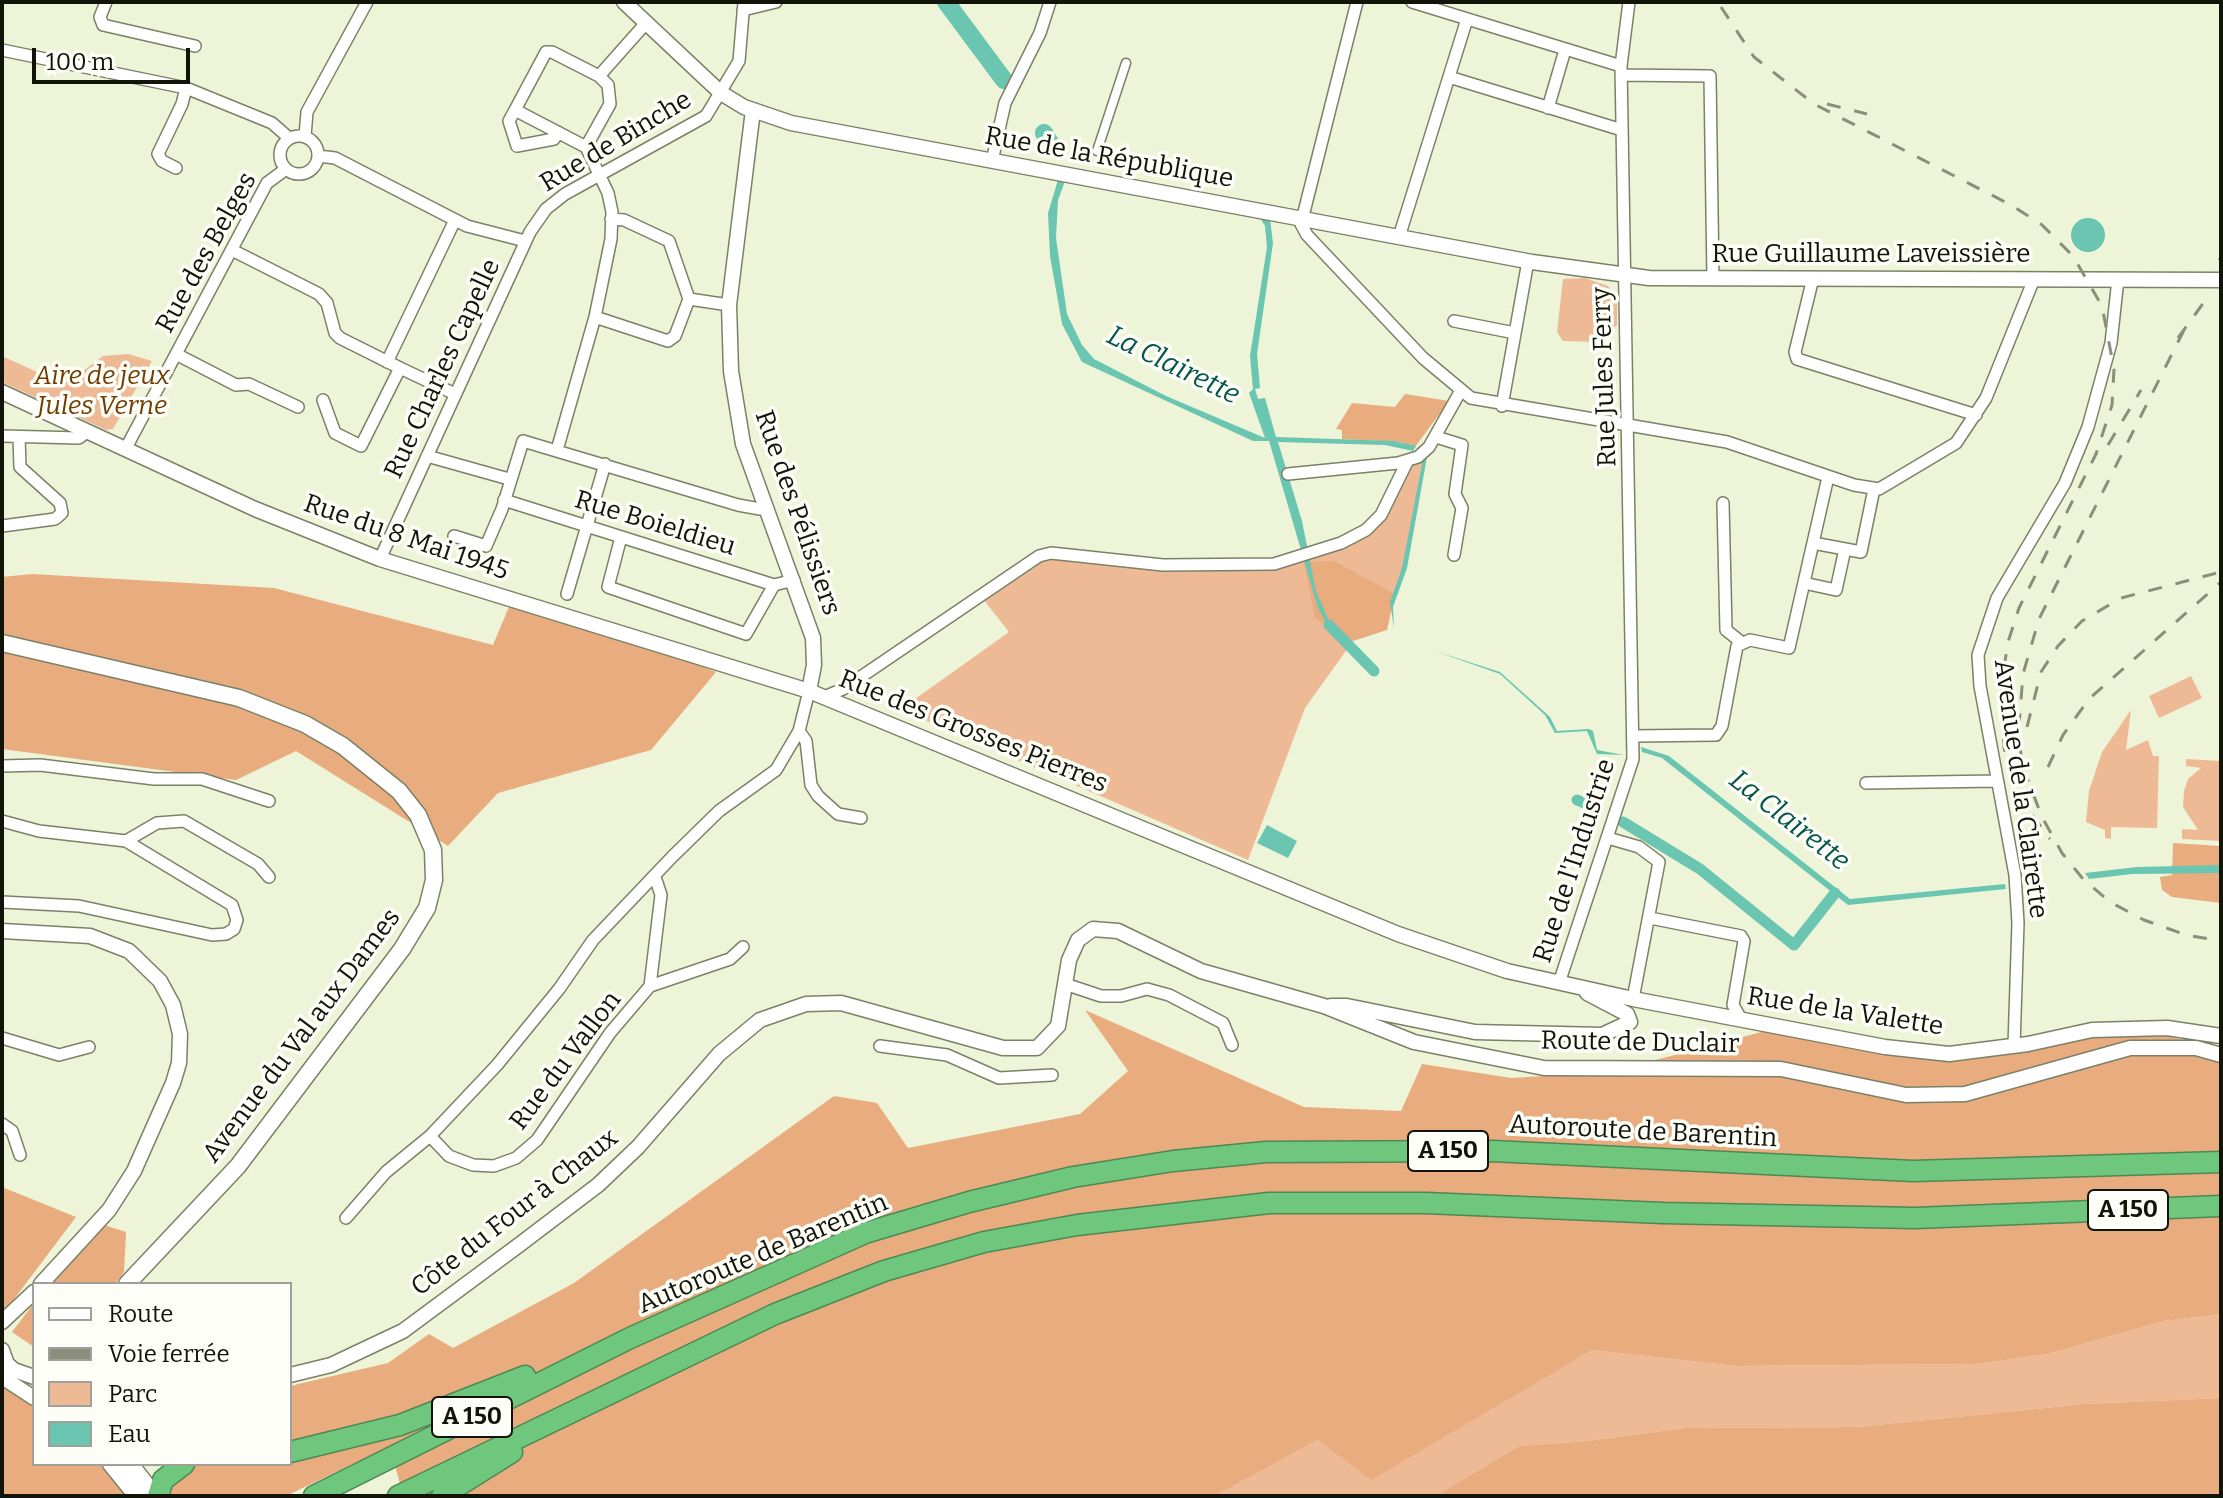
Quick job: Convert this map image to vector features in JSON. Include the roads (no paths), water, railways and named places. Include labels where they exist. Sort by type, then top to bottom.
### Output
[{"type":"highway","name":"Autoroute de Barentin","points":[[314,1496],[630,1338],[865,1233],[969,1202],[1073,1177],[1173,1161],[1266,1152],[1492,1151],[1913,1171],[2221,1162]]},
{"type":"highway","name":"A 150","points":[[398,1496],[775,1314],[884,1271],[984,1242],[1173,1211],[1269,1203],[1410,1203],[1915,1218],[2221,1206]]},
{"type":"highway","points":[[292,1452],[400,1425],[630,1338]]},
{"type":"highway","points":[[442,1496],[564,1414]]},
{"type":"highway","points":[[157,1496],[163,1480],[181,1466]]},
{"type":"main road","name":"Avenue du Val aux Dames","points":[[2,643],[239,698],[305,724],[343,746],[399,791],[418,815],[436,864],[431,896],[402,949],[238,1166],[129,1282]]},
{"type":"main road","points":[[113,1466],[137,1496]]},
{"type":"main road","points":[[132,1466],[157,1496]]},
{"type":"street","points":[[106,2],[100,17],[103,25],[195,46]]},
{"type":"street","points":[[305,136],[307,112],[367,2]]},
{"type":"street","name":"Rue de la République","points":[[624,2],[721,93],[748,109],[831,132],[1624,277]]},
{"type":"street","points":[[743,6],[776,2]]},
{"type":"street","points":[[992,161],[1005,103],[1040,33],[1050,2]]},
{"type":"street","points":[[1357,2],[1301,219],[1307,235],[1460,392],[1502,406],[1629,423],[1727,442],[1828,477],[1874,489],[1889,485],[1927,457],[1951,447],[1976,415],[2034,279]]},
{"type":"street","points":[[1412,2],[1621,71],[1710,76],[1713,279]]},
{"type":"street","name":"Rue Jules Ferry","points":[[1629,2],[1621,71],[1633,752]]},
{"type":"street","name":"Rue de Binche","points":[[525,241],[546,209],[599,175],[696,123],[710,111],[739,61],[743,6]]},
{"type":"street","points":[[1399,237],[1467,19]]},
{"type":"street","points":[[599,76],[646,23]]},
{"type":"street","points":[[2,50],[186,88],[272,123],[289,138],[305,136],[316,145],[318,156],[307,172],[295,174],[286,169],[280,152],[289,138]]},
{"type":"street","points":[[1548,108],[1565,50]]},
{"type":"street","points":[[558,132],[554,139],[517,146],[509,121],[546,52],[552,52],[599,76],[608,85],[610,104],[586,147]]},
{"type":"street","points":[[1097,151],[1126,63]]},
{"type":"street","points":[[1449,77],[1622,130]]},
{"type":"street","points":[[176,168],[162,161],[158,154],[182,104],[186,88]]},
{"type":"street","name":"Rue des Pélissiers","points":[[748,109],[729,305],[731,371],[739,423],[813,638],[814,665],[809,691]]},
{"type":"street","points":[[515,110],[586,147],[608,193],[611,219],[595,317],[557,450]]},
{"type":"street","points":[[318,156],[335,158],[455,220],[525,241]]},
{"type":"street","name":"Rue des Belges","points":[[126,448],[267,183],[286,169]]},
{"type":"street","points":[[595,317],[668,341],[675,336],[689,299],[669,241],[624,220],[611,219]]},
{"type":"street","points":[[387,362],[455,220]]},
{"type":"street","name":"Rue Charles Capelle","points":[[380,559],[525,241]]},
{"type":"street","points":[[232,250],[319,294],[327,303],[335,333],[455,394]]},
{"type":"street","points":[[1502,406],[1528,261]]},
{"type":"street","name":"Rue Guillaume Laveissière","points":[[1624,277],[2221,280]]},
{"type":"street","points":[[1813,278],[1795,352],[1797,359],[1976,415]]},
{"type":"street","name":"Avenue de la Clairette","points":[[2014,1046],[2018,923],[2015,875],[1996,781],[1978,655],[1997,598],[2065,483],[2088,427],[2111,343],[2118,279]]},
{"type":"street","points":[[689,299],[729,305]]},
{"type":"street","points":[[1454,321],[1515,333]]},
{"type":"street","points":[[176,354],[236,385],[249,384],[298,407]]},
{"type":"street","points":[[323,400],[335,433],[361,446],[400,368]]},
{"type":"street","name":"Rue du 8 Mai 1945","points":[[2,392],[255,509],[380,559],[809,691]]},
{"type":"street","points":[[1288,474],[1407,462],[1424,453],[1460,392]]},
{"type":"street","points":[[2,436],[79,438],[88,431]]},
{"type":"street","points":[[2,526],[55,519],[62,513],[60,503],[20,467],[19,437]]},
{"type":"street","points":[[1436,437],[1462,445],[1455,494],[1462,508],[1454,555]]},
{"type":"street","points":[[454,536],[486,546],[523,441],[738,505],[760,509],[766,507]]},
{"type":"street","points":[[427,456],[509,479]]},
{"type":"street","points":[[824,697],[843,689],[1039,556],[1051,553],[1163,565],[1274,564],[1341,543],[1366,530],[1381,515],[1407,462]]},
{"type":"street","points":[[567,594],[605,464]]},
{"type":"street","points":[[1633,736],[1712,735],[1719,732],[1734,653],[1741,642],[1750,640],[1789,648],[1828,477]]},
{"type":"street","points":[[1813,543],[1861,552],[1874,489]]},
{"type":"street","name":"Rue Boieldieu","points":[[504,500],[774,585]]},
{"type":"street","points":[[1723,503],[1726,630],[1741,642]]},
{"type":"street","points":[[621,537],[608,587],[746,634],[774,585],[794,580]]},
{"type":"street","points":[[1804,583],[1836,590],[1845,549]]},
{"type":"street","name":"Rue des Grosses Pierres","points":[[346,1218],[386,1172],[430,1136],[497,1065],[559,989],[593,940],[719,811],[776,770],[799,731],[809,691],[1398,934],[1466,959],[1559,983]]},
{"type":"street","points":[[799,731],[806,741],[811,785],[818,796],[838,814],[861,818]]},
{"type":"street","name":"Rue de l'Industrie","points":[[1559,983],[1631,770],[1633,752]]},
{"type":"street","points":[[2,766],[40,765],[154,779],[202,779],[269,801]]},
{"type":"street","points":[[1866,783],[1996,781]]},
{"type":"street","points":[[2,821],[39,831],[126,841],[232,905],[237,920],[234,929],[226,934],[212,935],[79,906],[2,902]]},
{"type":"street","points":[[126,841],[157,823],[184,821],[258,864],[269,877]]},
{"type":"street","points":[[1608,838],[1639,847],[1659,862],[1633,999]]},
{"type":"street","name":"Rue du Vallon","points":[[650,986],[661,895],[655,877]]},
{"type":"street","points":[[1650,918],[1741,936],[1744,941],[1733,1005],[1741,1019]]},
{"type":"street","name":"Route de Duclair","points":[[1064,987],[1069,960],[1078,940],[1093,929],[1118,931],[1201,971],[1324,1006],[1414,1042],[1544,1068],[1781,1069],[1906,1095],[1965,1094],[2130,1048],[2196,1048],[2221,1055]]},
{"type":"street","points":[[2,931],[90,936],[129,951],[160,981],[176,1014],[180,1034],[179,1063],[173,1083],[134,1171],[109,1210],[43,1282]]},
{"type":"street","name":"Rue du Vallon","points":[[430,1136],[449,1156],[473,1165],[494,1166],[516,1158],[537,1140],[610,1033],[650,986],[730,959],[743,947]]},
{"type":"street","name":"Rue de la Valette","points":[[1559,983],[1885,1047],[1949,1054],[2014,1046],[2092,1030],[2167,1028],[2221,1036]]},
{"type":"street","points":[[1064,987],[1101,996],[1121,996],[1147,989],[1169,995],[1223,1023],[1232,1045]]},
{"type":"street","name":"Côte du Four à Chaux","points":[[292,1375],[331,1365],[403,1331],[519,1245],[608,1175],[638,1147],[719,1054],[760,1020],[806,1004],[841,1003],[1003,1048],[1037,1048],[1058,1026],[1064,987]]},
{"type":"street","points":[[1324,1006],[1347,1006],[1475,1032],[1602,1035],[1630,1022],[1627,1014],[1580,988]]},
{"type":"street","points":[[947,1055],[954,1035]]},
{"type":"street","points":[[2,1038],[59,1055],[89,1047]]},
{"type":"street","points":[[880,1046],[947,1055],[999,1078],[1052,1075]]},
{"type":"street","points":[[2,1124],[12,1131],[20,1155]]},
{"type":"street","points":[[2,1322],[32,1294]]},
{"type":"street","points":[[2,1339],[17,1310]]},
{"type":"street","points":[[2,1350],[7,1364],[32,1376]]},
{"type":"street","points":[[2,1377],[32,1397]]},
{"type":"water","points":[[1058,180],[1065,181],[1058,200],[1056,238],[1067,314],[1082,345],[1094,359],[1166,396],[1265,438],[1249,393],[1253,389],[1250,356],[1267,247],[1265,226],[1260,218],[1270,219],[1273,243],[1257,354],[1260,388],[1255,389],[1258,399],[1265,398],[1276,437],[1394,441],[1416,446],[1413,451],[1385,445],[1278,442],[1302,521],[1316,591],[1329,621],[1340,635],[1336,637],[1330,630],[1318,608],[1269,441],[1253,441],[1082,362],[1062,324],[1050,256],[1048,213]]},
{"type":"water","points":[[2088,218],[2100,223],[2105,235],[2100,247],[2088,252],[2076,247],[2071,235],[2076,223]]},
{"type":"water","points":[[1427,457],[1407,568],[1393,607],[1394,629],[1390,602],[1402,568],[1423,459]]},
{"type":"water","points":[[1435,651],[1500,672],[1550,717],[1557,731],[1589,729],[1593,731],[1597,750],[1624,755],[1597,754],[1587,731],[1555,733],[1545,715],[1500,674]]},
{"type":"water","points":[[1641,747],[1669,756],[1850,899],[2005,884],[2006,889],[1848,905],[1662,758],[1642,752]]},
{"type":"water","points":[[1267,825],[1297,841],[1288,858],[1257,843]]},
{"type":"water","points":[[2221,865],[2221,873],[2132,874],[2089,879],[2085,873],[2137,867]]},
{"type":"waterway","name":"La Clairette","points":[[946,2],[1004,80]]},
{"type":"waterway","name":"La Clairette","points":[[1044,133],[1052,146]]},
{"type":"waterway","points":[[1329,625],[1374,671]]},
{"type":"waterway","points":[[1577,800],[1596,808]]},
{"type":"waterway","points":[[1623,822],[1700,869],[1794,945],[1835,893]]},
{"type":"railway","points":[[1721,7],[1754,57],[1814,104],[2011,205],[2041,224],[2073,256],[2102,306],[2114,369],[2112,405],[2096,454],[2019,608],[2008,642],[2001,687],[2004,748],[2011,775],[2028,809],[2050,839]]},
{"type":"railway","points":[[1827,104],[1867,114]]},
{"type":"railway","points":[[2178,338],[2207,298]]},
{"type":"railway","points":[[2184,330],[2039,619],[2023,674],[2018,738],[2024,770],[2042,817],[2062,853],[2083,879],[2110,902],[2144,920],[2186,935],[2221,941]]},
{"type":"railway","points":[[2108,445],[2141,390]]},
{"type":"railway","points":[[2027,727],[2041,672],[2058,646],[2082,621],[2121,598],[2221,572]]},
{"type":"railway","points":[[2048,767],[2063,735],[2089,699],[2221,582]]},
{"type":"park label","name":"Aire de jeux Jules Verne","points":[[102,392]]}]
